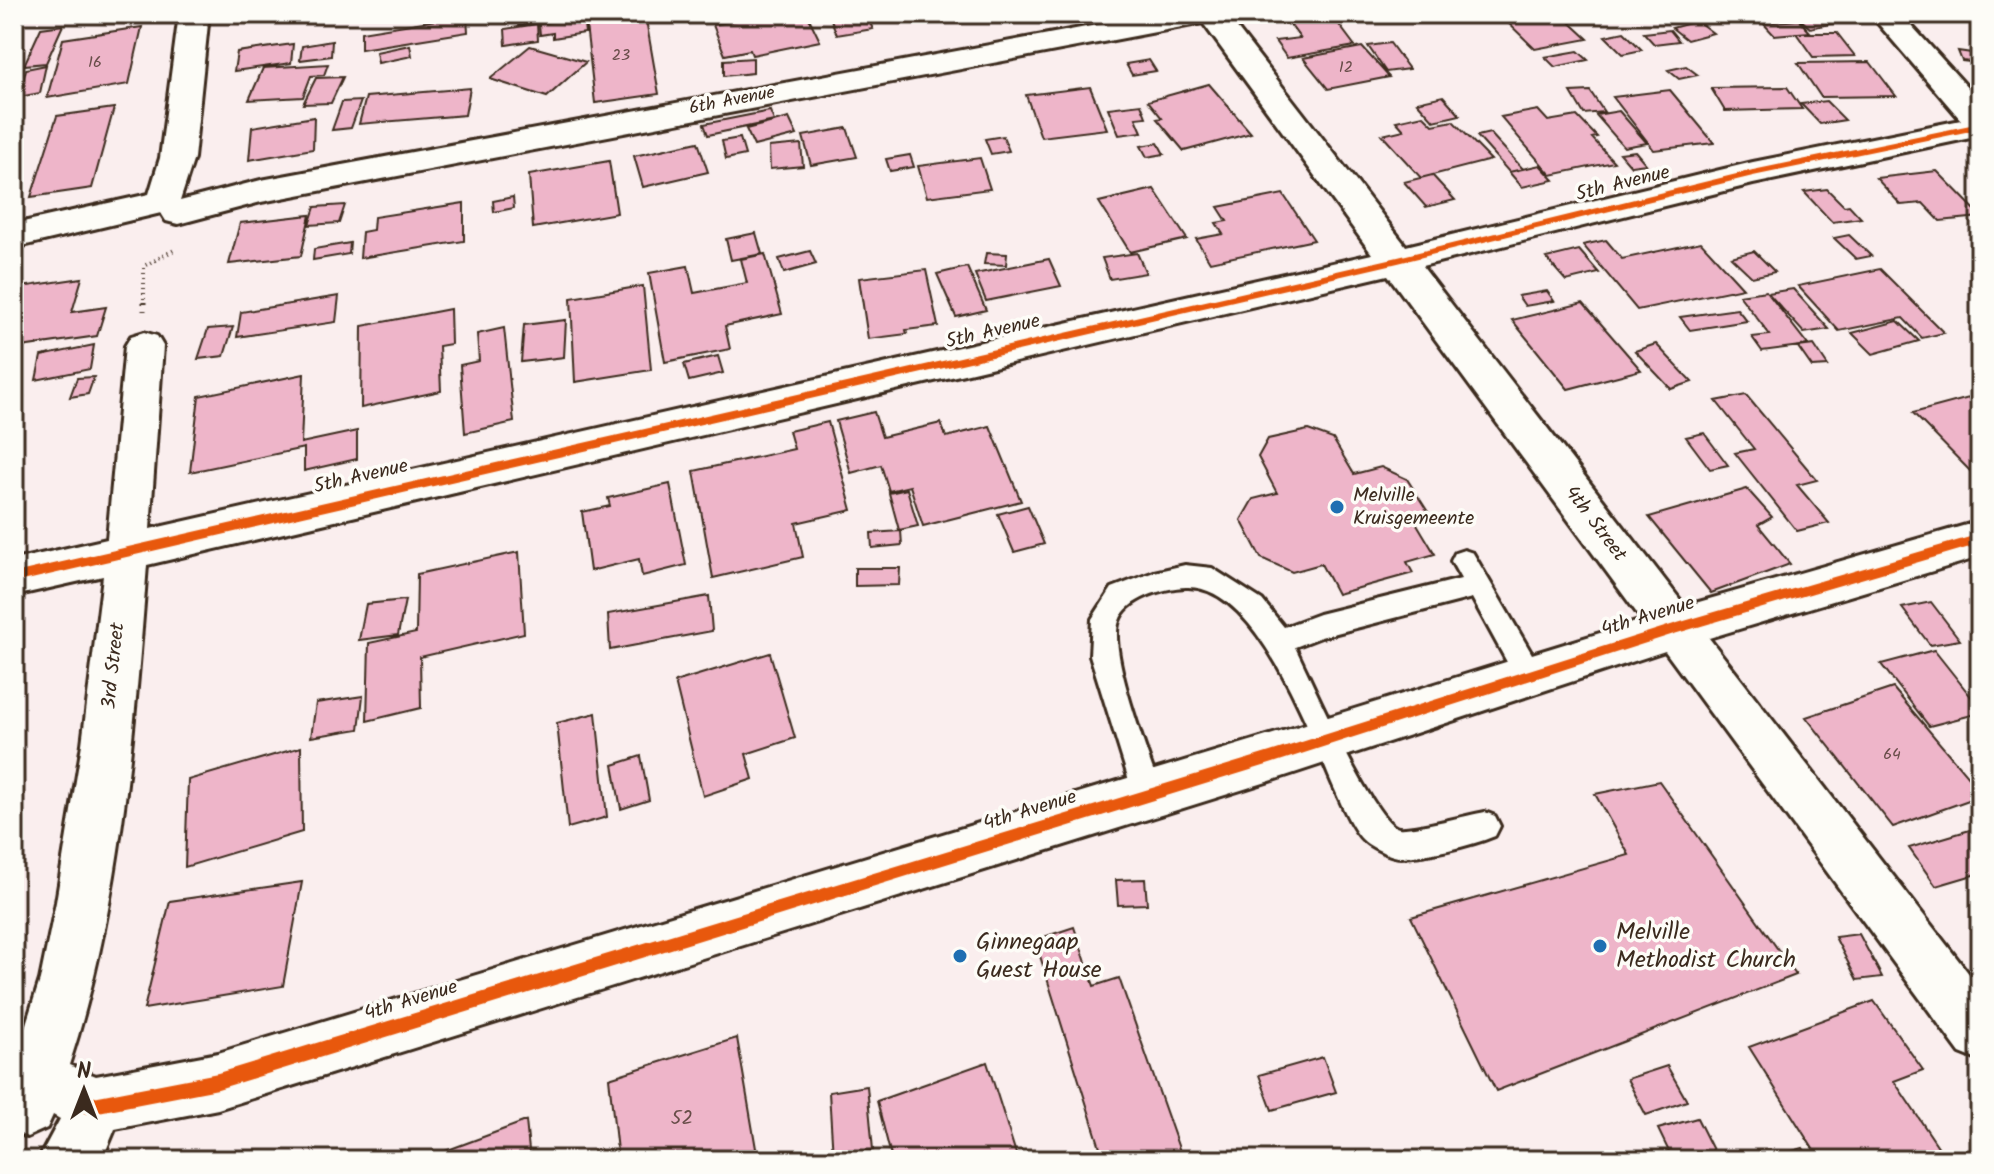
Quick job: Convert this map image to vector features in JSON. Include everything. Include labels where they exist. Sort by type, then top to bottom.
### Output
[{"type":"street","points":[[171,204],[194,14]]},
{"type":"street","name":"6th Avenue","points":[[14,236],[171,204],[261,191],[1204,14]]},
{"type":"street","name":"4th Street","points":[[1211,14],[1980,1033]]},
{"type":"street","points":[[1885,14],[1980,124]]},
{"type":"street","name":"5th Avenue","points":[[14,578],[1398,260],[1753,173],[1980,124]]},
{"type":"street","name":"3rd Street","points":[[62,1132],[66,983],[98,810],[127,551],[144,346]]},
{"type":"street","name":"4th Avenue","points":[[62,1132],[218,1081],[1326,741],[1674,629],[1980,539]]},
{"type":"lane","points":[[1464,561],[1529,675]]},
{"type":"lane","points":[[1147,796],[1104,655],[1105,619],[1121,596],[1154,583],[1185,576],[1212,579],[1253,608],[1279,641],[1354,798],[1375,832],[1398,843],[1485,826]]},
{"type":"lane","points":[[1279,641],[1319,626],[1477,586]]},
{"type":"building","points":[[518,14],[582,14],[583,16],[519,25]]},
{"type":"building","points":[[645,14],[659,94],[595,103],[585,16]]},
{"type":"building","points":[[768,14],[807,14],[820,41],[752,55],[750,50],[725,55],[713,25]]},
{"type":"building","points":[[829,14],[912,14],[869,21],[873,29],[837,35]]},
{"type":"building","points":[[948,14],[998,14],[952,22]]},
{"type":"building","points":[[1331,14],[1355,46],[1287,58],[1275,41],[1300,38],[1286,19]]},
{"type":"building","points":[[1499,14],[1561,14],[1588,39],[1535,49]]},
{"type":"building","points":[[1824,14],[1835,23],[1810,28],[1798,17]]},
{"type":"building","points":[[467,15],[468,32],[361,49],[361,32]]},
{"type":"building","points":[[583,17],[585,33],[553,38],[553,33],[540,35],[539,24]]},
{"type":"building","points":[[1799,20],[1810,32],[1774,35],[1763,23]]},
{"type":"building","points":[[1697,21],[1713,33],[1687,40],[1672,28]]},
{"type":"building","points":[[537,24],[538,40],[506,45],[505,29]]},
{"type":"building","points":[[63,25],[46,63],[24,65],[41,28]]},
{"type":"building","points":[[142,27],[129,84],[47,98],[63,39]]},
{"type":"building","points":[[1670,30],[1679,41],[1654,44],[1644,33]]},
{"type":"building","points":[[1624,32],[1642,50],[1623,54],[1605,36]]},
{"type":"building","points":[[1796,33],[1837,33],[1855,56],[1813,57]]},
{"type":"building","points":[[332,41],[331,56],[300,60],[302,46]]},
{"type":"building","points":[[1390,43],[1409,69],[1386,72],[1368,46]]},
{"type":"building","points":[[293,44],[291,63],[234,71],[237,52]]},
{"type":"building","points":[[410,45],[412,56],[378,63],[376,52]]},
{"type":"building","points":[[530,46],[586,62],[547,97],[490,79]]},
{"type":"building","points":[[1362,47],[1389,77],[1328,89],[1303,58]]},
{"type":"building","points":[[1578,51],[1588,60],[1555,67],[1545,57]]},
{"type":"building","points":[[1958,51],[1978,54],[1980,63],[1962,61]]},
{"type":"building","points":[[753,58],[753,73],[724,76],[724,60]]},
{"type":"building","points":[[1149,60],[1156,71],[1132,75],[1126,64]]},
{"type":"building","points":[[1870,62],[1896,96],[1821,97],[1798,63]]},
{"type":"building","points":[[328,64],[324,75],[311,76],[303,97],[249,100],[263,68]]},
{"type":"building","points":[[46,65],[40,93],[19,97],[26,69]]},
{"type":"building","points":[[1686,66],[1698,75],[1679,79],[1668,70]]},
{"type":"building","points":[[343,77],[331,103],[303,104],[316,78]]},
{"type":"building","points":[[1209,84],[1251,133],[1184,151],[1157,119],[1162,118],[1148,101]]},
{"type":"building","points":[[1090,87],[1107,129],[1041,137],[1026,95]]},
{"type":"building","points":[[1787,87],[1802,109],[1725,111],[1711,88]]},
{"type":"building","points":[[470,88],[465,115],[359,124],[366,97]]},
{"type":"building","points":[[1670,90],[1714,143],[1654,150],[1613,97]]},
{"type":"building","points":[[1590,91],[1604,112],[1584,114],[1571,92]]},
{"type":"building","points":[[1443,96],[1460,115],[1434,121],[1417,102]]},
{"type":"building","points":[[361,101],[351,128],[332,130],[342,102]]},
{"type":"building","points":[[1826,101],[1845,120],[1820,124],[1801,104]]},
{"type":"building","points":[[1141,104],[1146,117],[1136,118],[1142,132],[1119,135],[1108,108]]},
{"type":"building","points":[[114,108],[92,188],[31,197],[57,116]]},
{"type":"building","points":[[1538,110],[1548,121],[1577,116],[1597,137],[1592,138],[1614,162],[1551,175],[1501,117]]},
{"type":"building","points":[[770,111],[774,121],[708,135],[704,124]]},
{"type":"building","points":[[1619,111],[1647,143],[1624,147],[1596,115]]},
{"type":"building","points":[[1423,115],[1433,125],[1453,121],[1491,160],[1421,178],[1382,135],[1404,130],[1396,121]]},
{"type":"building","points":[[314,117],[313,149],[249,160],[252,127]]},
{"type":"building","points":[[789,118],[797,135],[754,146],[746,129]]},
{"type":"building","points":[[847,128],[857,157],[811,165],[803,136]]},
{"type":"building","points":[[1490,133],[1523,169],[1509,172],[1477,136]]},
{"type":"building","points":[[1003,136],[1009,151],[991,154],[985,139]]},
{"type":"building","points":[[740,138],[745,155],[726,159],[722,141]]},
{"type":"building","points":[[698,142],[708,172],[643,187],[634,156]]},
{"type":"building","points":[[1158,143],[1164,154],[1147,157],[1141,146]]},
{"type":"building","points":[[801,144],[803,166],[770,169],[769,147]]},
{"type":"building","points":[[1635,151],[1646,164],[1631,166],[1620,153]]},
{"type":"building","points":[[910,155],[914,167],[890,171],[886,159]]},
{"type":"building","points":[[980,158],[990,189],[927,197],[918,166]]},
{"type":"building","points":[[609,161],[617,213],[533,228],[529,175]]},
{"type":"building","points":[[1540,165],[1554,180],[1522,187],[1509,172]]},
{"type":"building","points":[[1937,171],[1980,217],[1940,221],[1923,203],[1901,205],[1876,178]]},
{"type":"building","points":[[1432,175],[1455,200],[1426,207],[1404,182]]},
{"type":"building","points":[[1154,189],[1187,239],[1130,252],[1099,202]]},
{"type":"building","points":[[1827,189],[1861,218],[1832,222],[1804,192]]},
{"type":"building","points":[[1283,194],[1314,240],[1210,262],[1196,239],[1223,234],[1216,223],[1227,221],[1218,207]]},
{"type":"building","points":[[513,197],[514,208],[494,212],[493,201]]},
{"type":"building","points":[[464,203],[464,241],[360,258],[362,232],[373,230],[374,217]]},
{"type":"building","points":[[345,205],[339,223],[309,225],[315,207]]},
{"type":"building","points":[[310,215],[301,256],[229,264],[240,223]]},
{"type":"building","points":[[756,233],[762,254],[731,260],[726,239]]},
{"type":"building","points":[[1849,235],[1871,256],[1856,259],[1834,238]]},
{"type":"building","points":[[1606,240],[1622,259],[1701,242],[1743,288],[1637,310],[1583,245]]},
{"type":"building","points":[[350,243],[349,254],[313,260],[314,249]]},
{"type":"building","points":[[1579,250],[1599,273],[1566,281],[1546,258]]},
{"type":"building","points":[[810,251],[816,264],[784,273],[779,259]]},
{"type":"building","points":[[1754,251],[1775,272],[1752,277],[1731,257]]},
{"type":"building","points":[[986,253],[1007,254],[1006,265],[984,264]]},
{"type":"building","points":[[1137,253],[1146,273],[1110,279],[1102,258]]},
{"type":"building","points":[[765,254],[782,314],[725,326],[730,349],[665,362],[649,273],[688,266],[694,293],[747,283],[741,259]]},
{"type":"building","points":[[1049,259],[1061,286],[986,301],[975,274]]},
{"type":"building","points":[[967,267],[986,310],[956,317],[937,274]]},
{"type":"building","points":[[1880,269],[1944,333],[1922,338],[1903,318],[1839,331],[1798,286]]},
{"type":"building","points":[[926,270],[938,326],[868,339],[859,278]]},
{"type":"building","points":[[82,278],[72,312],[106,307],[97,336],[14,348],[14,288]]},
{"type":"building","points":[[643,286],[651,370],[575,382],[571,298]]},
{"type":"building","points":[[1793,289],[1829,329],[1804,333],[1768,293]]},
{"type":"building","points":[[1547,291],[1554,301],[1525,306],[1518,296]]},
{"type":"building","points":[[1766,291],[1808,345],[1762,351],[1752,337],[1770,335],[1739,295]]},
{"type":"building","points":[[339,296],[336,322],[237,337],[241,312]]},
{"type":"building","points":[[1583,303],[1641,370],[1568,389],[1512,320]]},
{"type":"building","points":[[450,309],[451,344],[439,346],[441,391],[361,408],[362,326]]},
{"type":"building","points":[[1737,309],[1747,321],[1690,330],[1680,317]]},
{"type":"building","points":[[566,320],[564,357],[521,362],[524,325]]},
{"type":"building","points":[[1898,321],[1919,341],[1873,354],[1852,333]]},
{"type":"building","points":[[233,327],[224,356],[198,359],[208,329]]},
{"type":"building","points":[[504,328],[514,422],[465,433],[460,365],[479,361],[477,334]]},
{"type":"building","points":[[1656,344],[1692,382],[1671,389],[1635,351]]},
{"type":"building","points":[[94,345],[90,369],[36,380],[41,356]]},
{"type":"building","points":[[1814,345],[1828,366],[1812,367],[1798,347]]},
{"type":"building","points":[[718,356],[723,373],[689,381],[684,364]]},
{"type":"building","points":[[304,374],[301,443],[357,431],[357,459],[304,471],[304,448],[190,472],[199,396]]},
{"type":"building","points":[[94,377],[88,394],[70,397],[77,378]]},
{"type":"building","points":[[1746,395],[1817,480],[1797,485],[1829,523],[1797,531],[1735,453],[1754,449],[1716,401]]},
{"type":"building","points":[[1980,395],[1980,481],[1913,413]]},
{"type":"building","points":[[24,397],[17,428],[14,429],[14,399]]},
{"type":"building","points":[[874,412],[882,437],[941,423],[946,437],[990,426],[1021,501],[923,526],[910,486],[889,491],[881,465],[851,473],[836,421]]},
{"type":"building","points":[[828,422],[852,510],[796,523],[803,557],[713,578],[694,471],[794,449],[789,431]]},
{"type":"building","name":"Melville Kruisgemeente","points":[[1308,430],[1333,439],[1354,474],[1381,467],[1407,479],[1430,515],[1414,519],[1435,554],[1407,562],[1413,573],[1337,594],[1321,564],[1292,572],[1261,558],[1241,520],[1253,499],[1277,493],[1258,457],[1268,439]]},
{"type":"building","points":[[1704,433],[1728,465],[1710,469],[1686,437]]},
{"type":"building","points":[[670,484],[686,565],[642,576],[639,559],[590,571],[582,512],[610,506],[608,498]]},
{"type":"building","points":[[907,489],[918,526],[899,530],[889,493]]},
{"type":"building","points":[[1747,489],[1772,517],[1758,525],[1790,564],[1711,593],[1649,517]]},
{"type":"building","points":[[1028,506],[1044,544],[1014,552],[998,514]]},
{"type":"building","points":[[901,531],[902,545],[872,548],[871,533]]},
{"type":"building","points":[[519,552],[524,633],[420,657],[421,708],[367,721],[369,643],[416,633],[417,574]]},
{"type":"building","points":[[855,568],[900,568],[899,585],[855,586]]},
{"type":"building","points":[[709,596],[712,631],[610,650],[608,614]]},
{"type":"building","points":[[405,600],[398,635],[359,640],[366,604]]},
{"type":"building","points":[[1931,602],[1960,640],[1930,645],[1902,608]]},
{"type":"building","points":[[1934,650],[1980,708],[1980,713],[1929,726],[1881,664]]},
{"type":"building","points":[[770,653],[795,738],[746,754],[753,779],[703,796],[675,682]]},
{"type":"building","points":[[1893,688],[1980,791],[1980,796],[1893,827],[1806,717]]},
{"type":"building","points":[[363,696],[359,729],[311,737],[316,703]]},
{"type":"building","points":[[596,713],[607,817],[568,828],[557,723]]},
{"type":"building","points":[[301,747],[302,832],[185,867],[188,780]]},
{"type":"building","points":[[641,756],[649,800],[621,809],[613,765]]},
{"type":"building","name":"Melville Methodist Church","points":[[1659,781],[1796,975],[1496,1091],[1411,917],[1629,855],[1595,794]]},
{"type":"building","points":[[22,816],[18,842],[14,843],[14,819]]},
{"type":"building","points":[[1970,830],[1980,843],[1980,873],[1936,886],[1909,848]]},
{"type":"building","points":[[1145,879],[1147,904],[1118,905],[1116,880]]},
{"type":"building","points":[[302,882],[283,986],[144,1009],[170,901]]},
{"type":"building","points":[[1074,927],[1094,986],[1119,978],[1183,1160],[1104,1160],[1035,940]]},
{"type":"building","points":[[1859,934],[1882,977],[1857,980],[1835,937]]},
{"type":"building","points":[[1874,1001],[1923,1070],[1894,1081],[1947,1160],[1820,1160],[1749,1047]]},
{"type":"building","points":[[737,1038],[758,1160],[618,1160],[609,1078]]},
{"type":"building","points":[[1323,1057],[1336,1092],[1272,1110],[1259,1075]]},
{"type":"building","points":[[987,1062],[1018,1160],[892,1160],[877,1101]]},
{"type":"building","points":[[1667,1066],[1687,1101],[1646,1115],[1627,1079]]},
{"type":"building","points":[[867,1086],[873,1150],[833,1157],[829,1092]]},
{"type":"building","points":[[1697,1118],[1718,1160],[1673,1160],[1658,1129]]},
{"type":"building","points":[[526,1121],[530,1160],[421,1160]]},
{"type":"building","points":[[1803,1148],[1810,1160],[1767,1159]]},
{"type":"cycle path","points":[[14,578],[1398,260],[1753,173],[1980,126]]},
{"type":"cycle path","points":[[88,1106],[218,1081],[1270,758],[1674,629],[1980,539]]},
{"type":"place","name":"Melville Kruisgemeente","points":[[1337,507]]},
{"type":"place","name":"Melville Methodist Church","points":[[1600,946]]},
{"type":"place","name":"Ginnegaap Guest House","points":[[960,956]]}]
